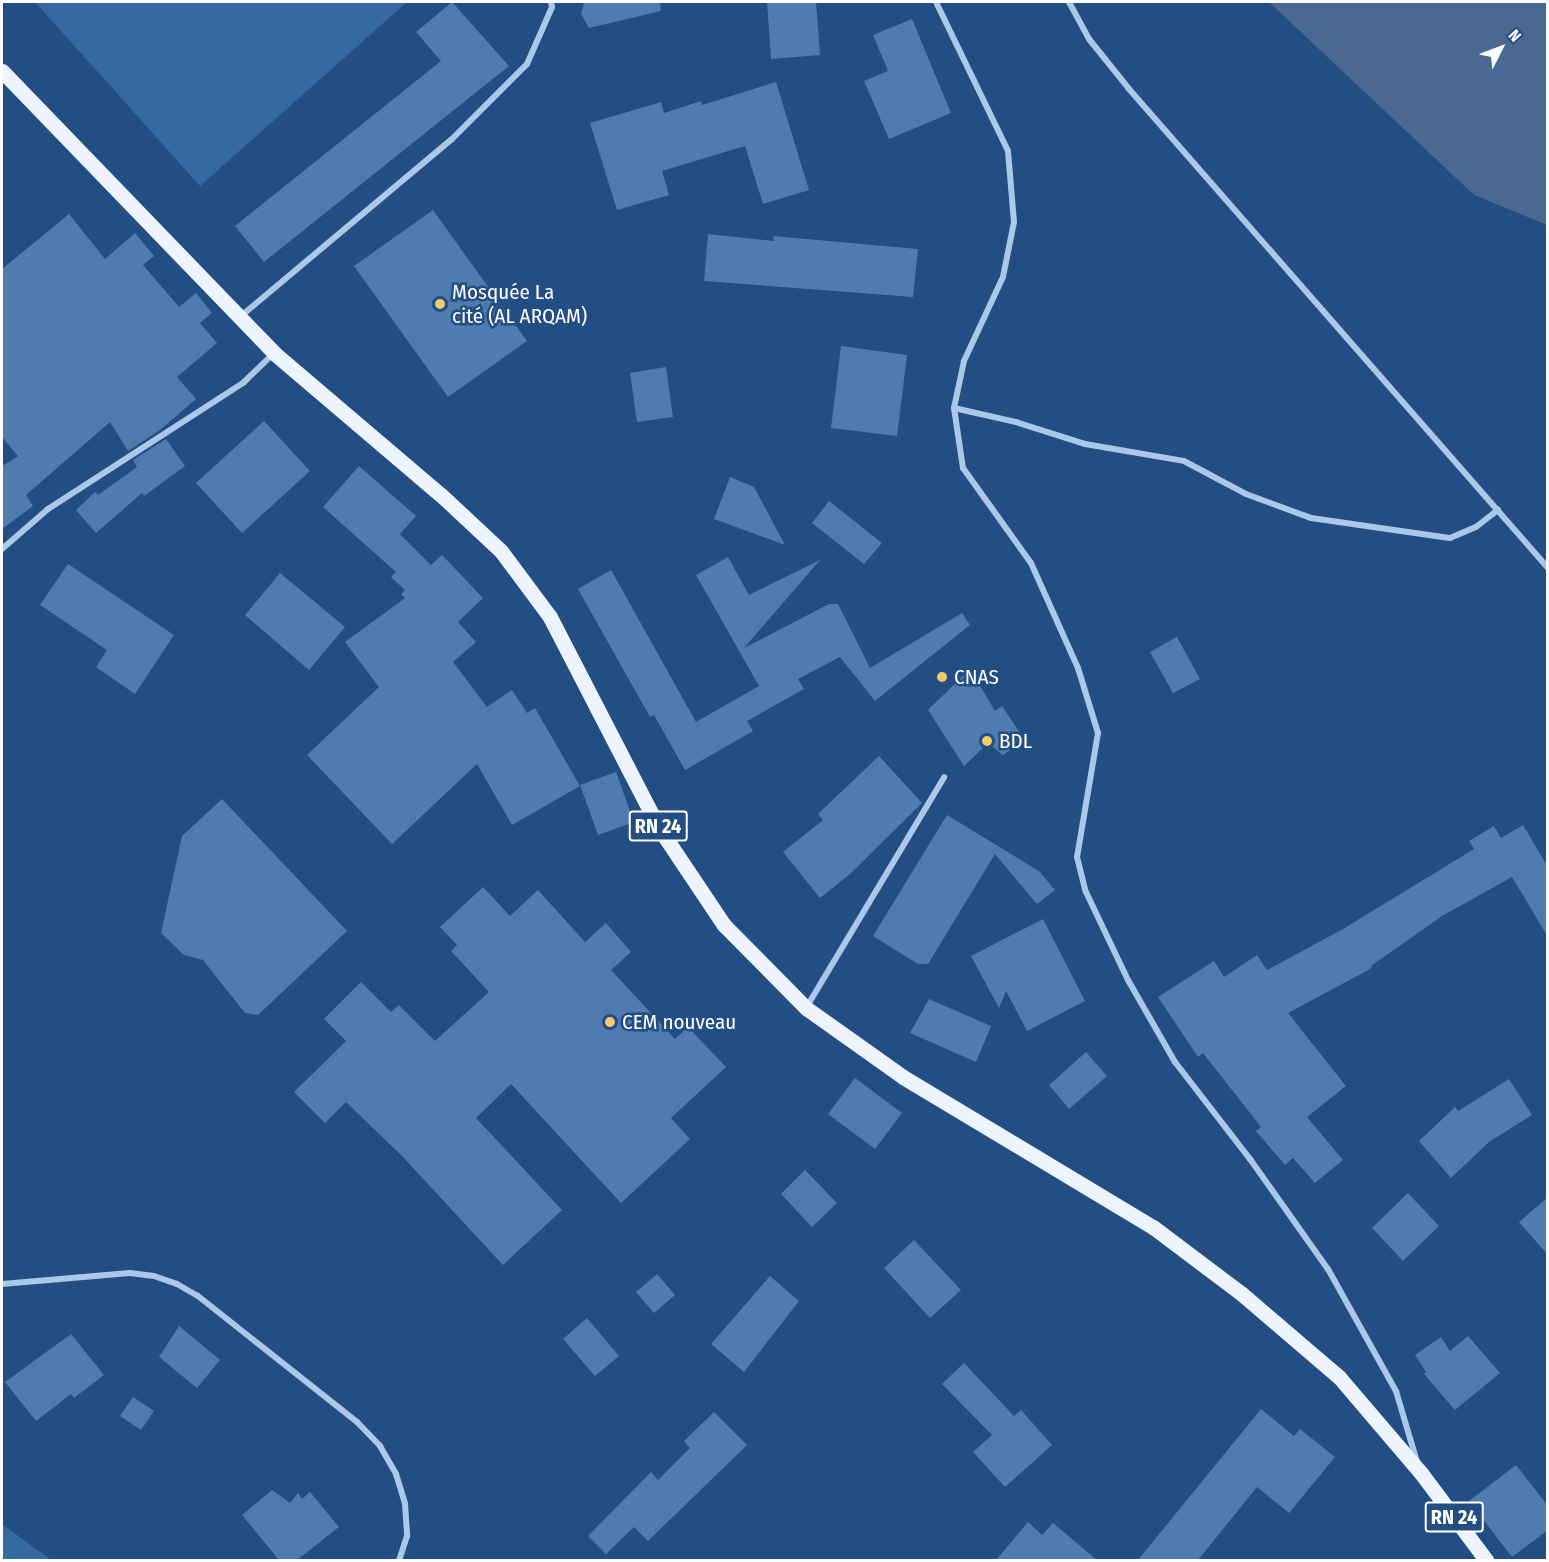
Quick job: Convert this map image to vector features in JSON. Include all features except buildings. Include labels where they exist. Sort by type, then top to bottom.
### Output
[{"type":"main road","name":"RN 24","points":[[2,71],[32,105],[274,353],[441,495],[501,551],[550,617],[666,837],[724,925],[806,1008],[903,1077],[1153,1227],[1242,1294],[1339,1377],[1421,1473],[1486,1560]]},
{"type":"street","points":[[240,317],[451,140],[527,64],[552,7],[551,2]]},
{"type":"street","points":[[936,2],[1008,151],[1014,222],[1003,277],[964,361],[954,408],[963,468],[1031,563],[1078,668],[1098,733],[1077,857],[1086,891],[1128,980],[1175,1062],[1250,1159],[1328,1269],[1396,1391],[1421,1473]]},
{"type":"street","points":[[1069,2],[1089,39],[1129,89],[1548,568]]},
{"type":"street","points":[[2,549],[48,509],[244,382],[274,353]]},
{"type":"street","points":[[954,408],[1016,422],[1085,444],[1184,460],[1246,494],[1311,518],[1450,537],[1476,527],[1498,510]]},
{"type":"street","points":[[806,1008],[944,777]]},
{"type":"street","points":[[2,1284],[130,1273],[154,1276],[177,1284],[198,1296],[358,1423],[380,1446],[396,1474],[405,1504],[407,1536],[399,1560]]},
{"type":"shaded area","points":[[35,2],[407,2],[200,186]]},
{"type":"shaded area","points":[[1269,2],[1547,2],[1547,225],[1474,195]]},
{"type":"shaded area","points":[[2,1524],[51,1560],[2,1560]]},
{"type":"place","name":"Mosquée La cité (AL ARQAM)","points":[[440,304]]},
{"type":"place","name":"CNAS","points":[[942,677]]},
{"type":"place","name":"BDL","points":[[987,741]]},
{"type":"place","name":"CEM nouveau","points":[[610,1022]]}]
